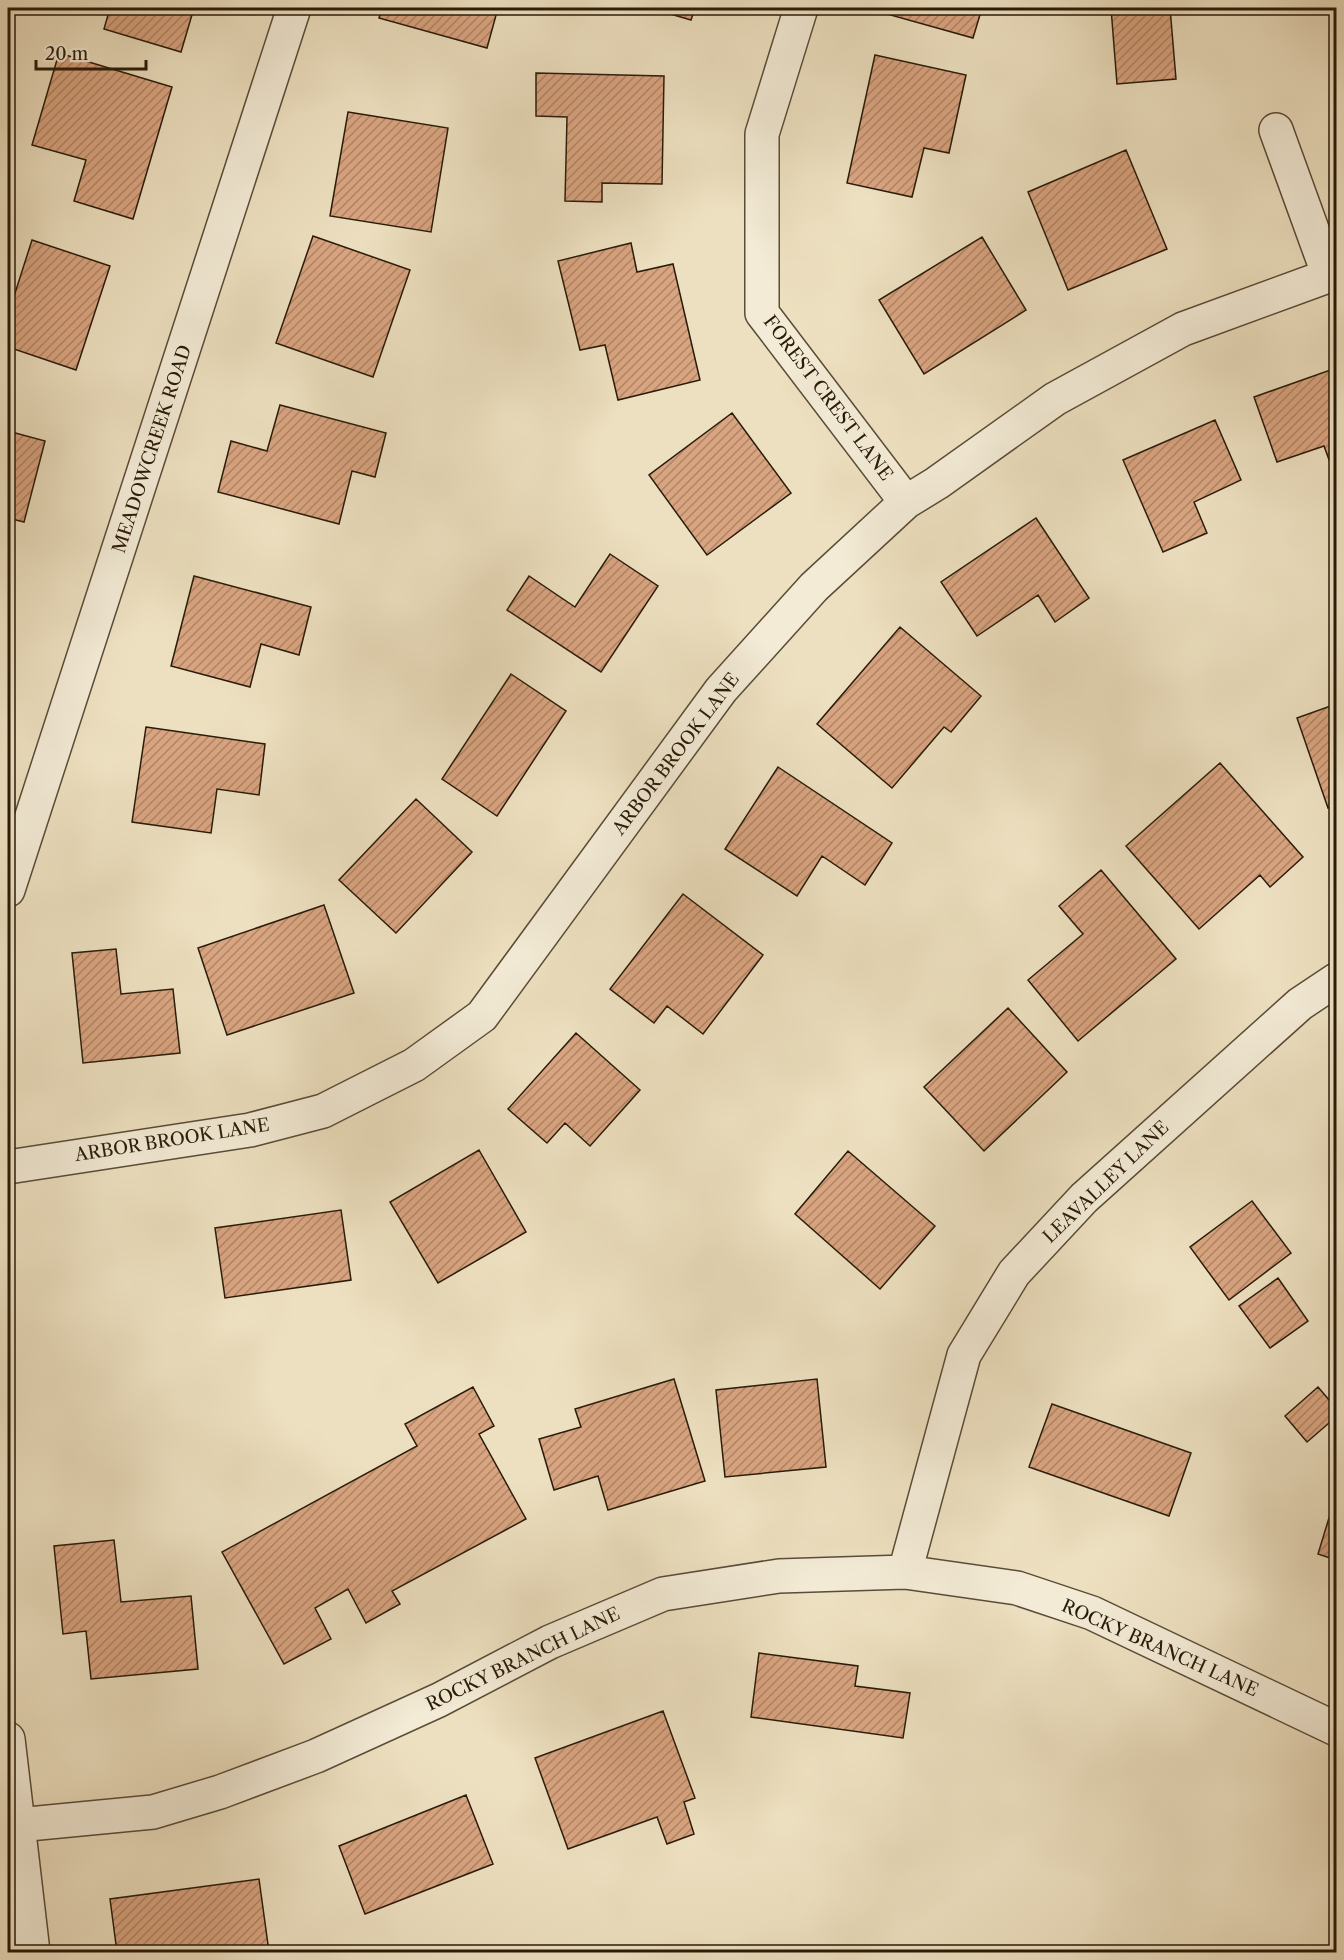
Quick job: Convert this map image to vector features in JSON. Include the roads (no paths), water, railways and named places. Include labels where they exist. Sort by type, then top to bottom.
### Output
[{"type":"street","name":"MEADOWCREEK ROAD","points":[[8,890],[294,8]]},
{"type":"street","name":"FOREST CREST LANE","points":[[801,8],[762,134],[762,313],[906,502]]},
{"type":"street","points":[[1276,130],[1333,275]]},
{"type":"street","name":"ARBOR BROOK LANE","points":[[8,1167],[250,1130],[323,1111],[414,1065],[482,1016],[721,690],[814,588],[906,502],[937,483],[1055,399],[1183,329],[1333,275]]},
{"type":"street","name":"LEAVALLEY LANE","points":[[905,1572],[964,1355],[1014,1273],[1093,1190],[1300,1004],[1336,980]]},
{"type":"street","name":"ROCKY BRANCH LANE","points":[[18,1825],[153,1812],[220,1792],[316,1756],[439,1700],[550,1642],[663,1594],[778,1576],[905,1572],[1017,1588],[1092,1613],[1336,1729]]},
{"type":"street","points":[[8,1739],[33,1953]]}]
